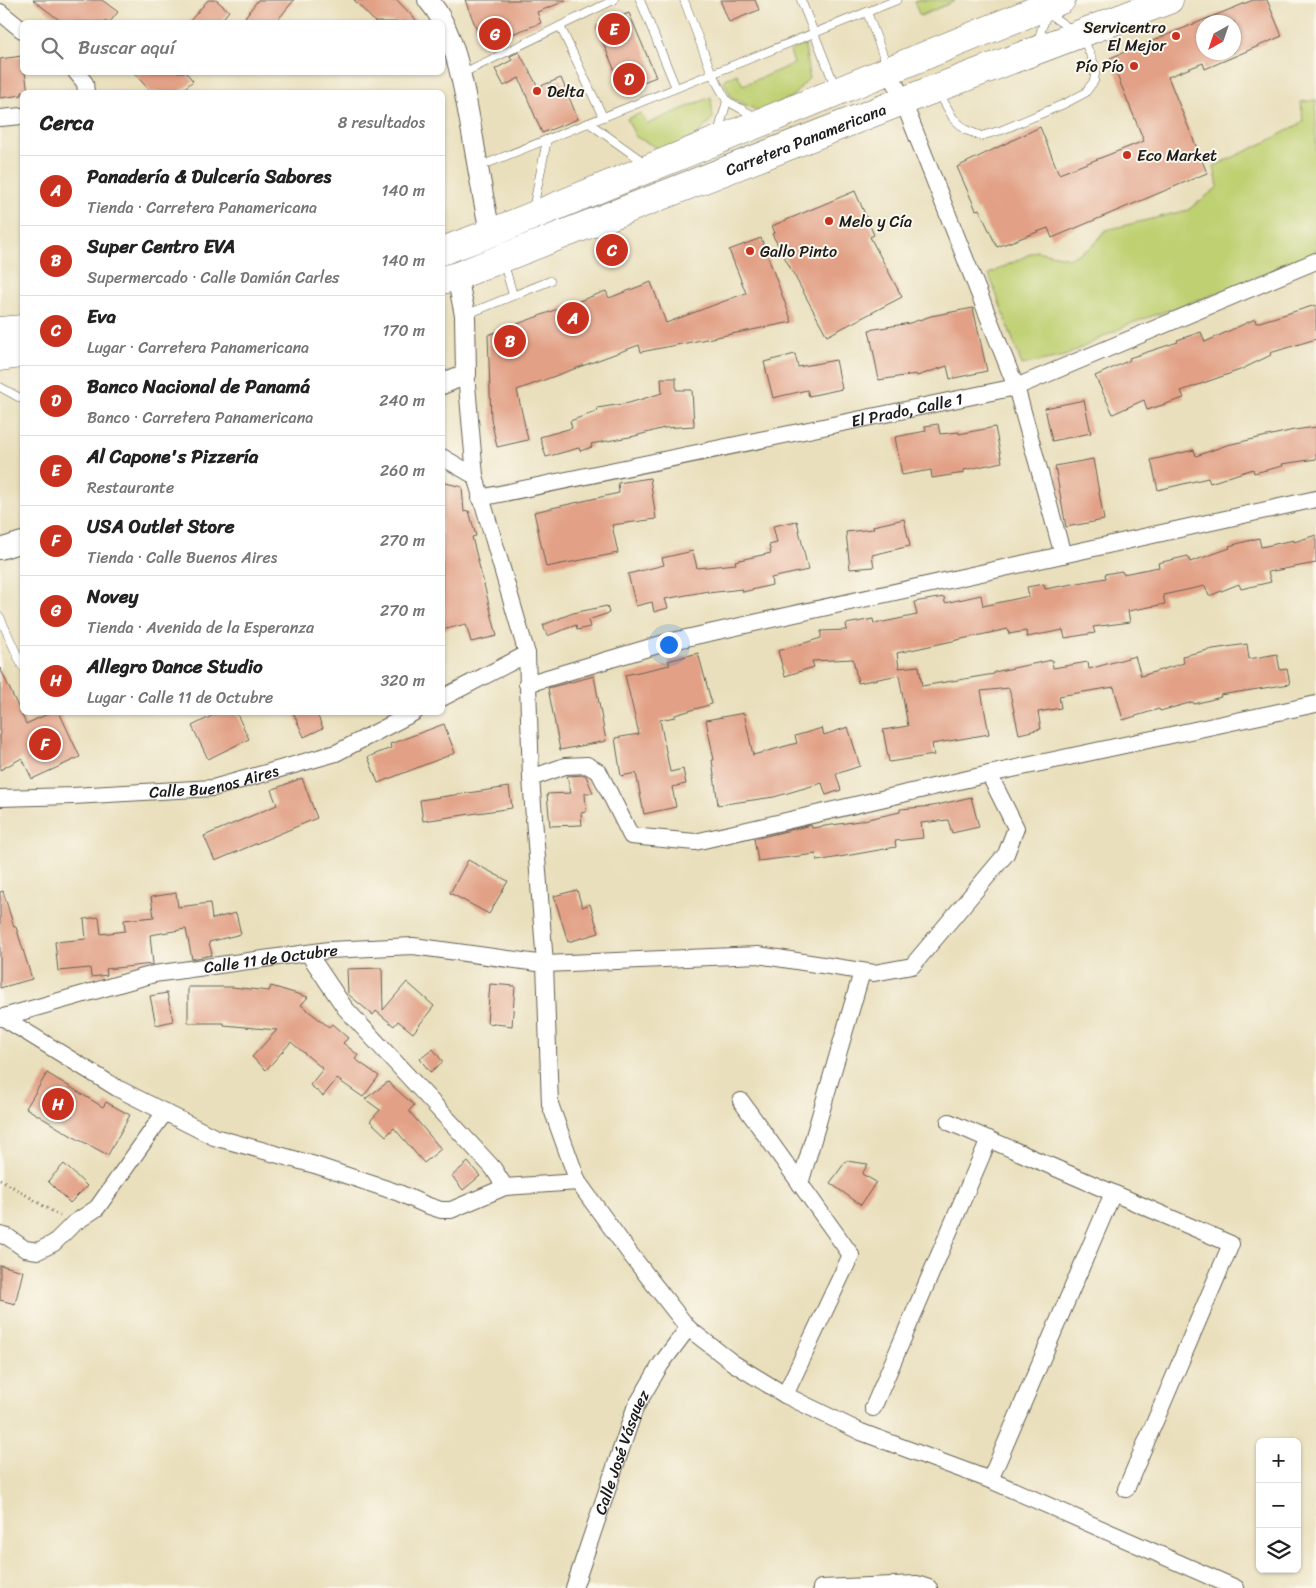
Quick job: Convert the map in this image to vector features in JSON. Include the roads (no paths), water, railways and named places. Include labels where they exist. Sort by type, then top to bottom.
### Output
[{"type":"highway","name":"Carretera Panamericana","points":[[450,278],[937,88],[1169,0]]},
{"type":"highway","name":"Carretera Panamericana","points":[[445,250],[889,70],[1050,2]]},
{"type":"highway","points":[[661,196],[668,185],[680,177],[861,103],[879,89],[889,70]]},
{"type":"highway","points":[[450,278],[458,261],[491,246],[529,217]]},
{"type":"highway","points":[[0,332],[20,329]]},
{"type":"highway","points":[[0,357],[20,354]]},
{"type":"street","points":[[428,0],[436,9],[441,20]]},
{"type":"street","points":[[0,12],[20,28]]},
{"type":"street","points":[[445,28],[461,74],[490,233]]},
{"type":"street","points":[[889,70],[1016,387],[1063,555]]},
{"type":"street","points":[[78,75],[85,83],[86,90]]},
{"type":"street","points":[[0,118],[20,116]]},
{"type":"street","name":"El Prado, Calle 1","points":[[480,498],[1016,387],[1316,260]]},
{"type":"street","points":[[495,261],[473,290],[465,314],[466,374],[475,476],[527,654],[531,778],[545,964],[550,1104],[578,1182],[631,1255],[688,1328],[733,1363],[785,1395],[861,1432],[990,1480],[1236,1588]]},
{"type":"street","points":[[450,278],[465,314]]},
{"type":"street","points":[[445,383],[466,374]]},
{"type":"street","points":[[445,459],[475,476]]},
{"type":"street","points":[[527,684],[668,642],[1316,499]]},
{"type":"street","points":[[0,549],[20,543]]},
{"type":"street","points":[[445,696],[527,654]]},
{"type":"street","points":[[531,778],[565,766],[587,765],[599,772],[631,836],[695,842],[989,774],[1316,704]]},
{"type":"street","name":"Calle Buenos Aires","points":[[0,798],[213,788],[336,753],[409,715]]},
{"type":"street","name":"Calle 11 de Octubre","points":[[1,1017],[154,974],[329,950],[413,946],[545,964],[758,955],[874,973],[912,966],[1006,854],[1016,828],[989,774]]},
{"type":"street","points":[[308,953],[345,1008],[492,1168],[504,1187]]},
{"type":"street","points":[[800,1184],[862,972]]},
{"type":"street","points":[[1,1017],[117,1088],[214,1137],[315,1165],[399,1193],[441,1210],[451,1210],[504,1187],[578,1182]]},
{"type":"street","points":[[741,1101],[851,1255],[785,1395]]},
{"type":"street","points":[[0,1235],[8,1237],[25,1249],[38,1252],[54,1243],[73,1224],[96,1208],[165,1112]]},
{"type":"street","points":[[949,1122],[1231,1244],[1126,1489]]},
{"type":"street","points":[[873,1408],[989,1140]]},
{"type":"street","points":[[990,1480],[1113,1193]]},
{"type":"street","name":"Calle José Vásquez","points":[[574,1588],[634,1408],[661,1364],[688,1328]]},
{"type":"street","points":[[821,1588],[917,1584],[929,1588]]},
{"type":"lane","points":[[461,74],[614,0]]},
{"type":"lane","points":[[640,0],[676,88]]},
{"type":"lane","points":[[684,0],[712,74],[727,101],[764,121]]},
{"type":"lane","points":[[801,0],[837,91]]},
{"type":"lane","points":[[478,167],[897,0]]},
{"type":"lane","points":[[937,88],[953,118],[966,130],[981,136],[1002,130],[1085,93],[1094,81],[1096,68],[1081,34],[1056,19],[1050,2]]},
{"type":"lane","points":[[1027,54],[1036,44],[1050,2]]},
{"type":"lane","points":[[867,12],[889,70]]},
{"type":"lane","points":[[560,26],[603,117]]},
{"type":"lane","points":[[716,140],[727,101]]},
{"type":"lane","points":[[589,123],[651,167]]},
{"type":"lane","points":[[529,217],[547,140]]},
{"type":"lane","points":[[495,261],[513,295]]},
{"type":"lane","points":[[465,314],[550,281]]},
{"type":"lane","points":[[0,387],[20,398]]},
{"type":"lane","points":[[0,616],[20,661]]},
{"type":"place","name":"Al Capone's Pizzería","points":[[614,29]]},
{"type":"place","name":"Novey","points":[[495,34]]},
{"type":"place","name":"Servicentro El Mejor","points":[[1176,36]]},
{"type":"place","name":"Pío Pío","points":[[1134,66]]},
{"type":"place","name":"Banco Nacional de Panamá","points":[[629,79]]},
{"type":"place","name":"Delta","points":[[537,91]]},
{"type":"place","name":"Eco Market","points":[[1127,155]]},
{"type":"place","name":"Melo y Cía","points":[[829,221]]},
{"type":"place","name":"Eva","points":[[612,250]]},
{"type":"place","name":"Gallo Pinto","points":[[750,251]]},
{"type":"place","name":"Panadería & Dulcería Sabores","points":[[573,318]]},
{"type":"place","name":"Super Centro EVA","points":[[510,341]]},
{"type":"place","name":"USA Outlet Store","points":[[45,744]]},
{"type":"place","name":"Allegro Dance Studio","points":[[58,1104]]}]
